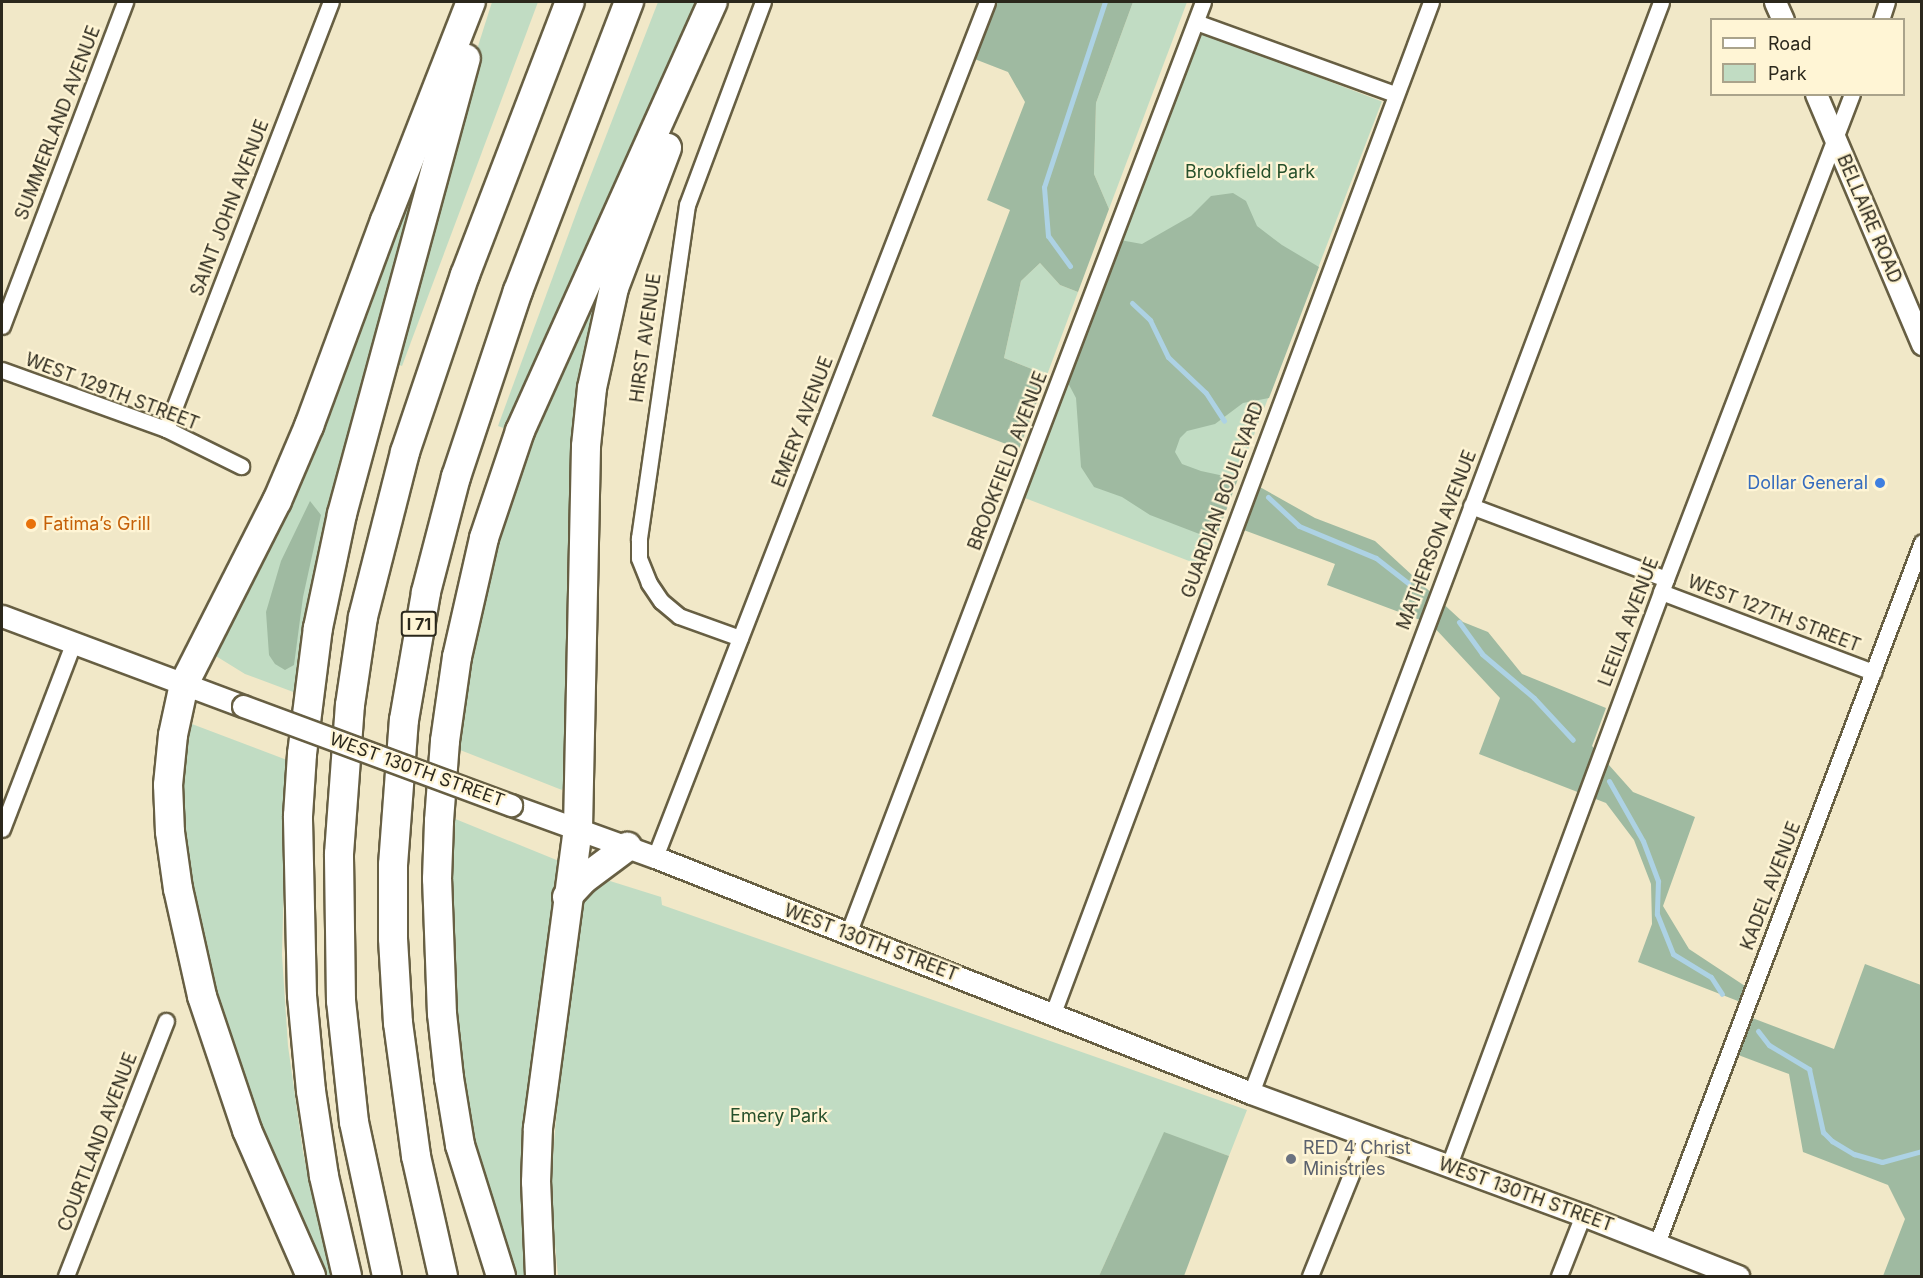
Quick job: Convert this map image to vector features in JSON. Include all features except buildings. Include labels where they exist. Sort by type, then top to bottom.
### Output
[{"type":"highway","points":[[310,1276],[248,1130],[202,996],[178,889],[168,785],[176,712],[184,684],[277,501],[309,426],[385,221],[471,2]]},
{"type":"highway","points":[[347,1276],[324,1176],[311,1090],[302,996],[298,816],[308,699],[318,628],[342,514],[481,2]]},
{"type":"highway","points":[[387,1276],[354,1122],[341,1001],[339,854],[350,705],[363,617],[405,452],[465,275],[570,2]]},
{"type":"highway","name":"I 71","points":[[443,1276],[416,1156],[398,1023],[393,938],[393,865],[404,720],[426,592],[456,477],[518,291],[629,2]]},
{"type":"highway","points":[[501,1276],[460,1145],[448,1078],[442,1014],[437,879],[439,821],[445,741],[457,657],[484,537],[520,431],[713,2]]},
{"type":"highway","points":[[540,1276],[536,1182],[538,1128],[567,897],[579,829],[586,446],[592,388],[601,339],[625,254],[725,2]]},
{"type":"highway","points":[[567,897],[584,879],[627,847]]},
{"type":"main road","points":[[1776,2],[1782,18]]},
{"type":"main road","name":"BELLAIRE ROAD","points":[[1817,96],[1922,344]]},
{"type":"main road","name":"WEST 130TH STREET","points":[[2,616],[655,857],[1251,1093],[1583,1215],[1738,1276]]},
{"type":"street","name":"SUMMERLAND AVENUE","points":[[2,326],[125,2]]},
{"type":"street","name":"SAINT JOHN AVENUE","points":[[166,429],[331,2]]},
{"type":"street","name":"HIRST AVENUE","points":[[740,638],[679,616],[661,601],[649,583],[639,558],[639,538],[687,205],[763,2]]},
{"type":"street","name":"EMERY AVENUE","points":[[655,857],[987,2]]},
{"type":"street","name":"BROOKFIELD AVENUE","points":[[848,934],[1203,2]]},
{"type":"street","name":"GUARDIAN BOULEVARD","points":[[1053,1013],[1431,2]]},
{"type":"street","name":"MATHERSON AVENUE","points":[[1251,1093],[1661,2]]},
{"type":"street","points":[[1882,18],[1887,2]]},
{"type":"street","points":[[1196,22],[1395,94]]},
{"type":"street","name":"LEEILA AVENUE","points":[[1449,1165],[1663,585],[1851,96]]},
{"type":"street","name":"WEST 129TH STREET","points":[[2,370],[166,429],[241,466]]},
{"type":"street","name":"WEST 127TH STREET","points":[[1471,506],[1873,672]]},
{"type":"street","name":"KADEL AVENUE","points":[[1657,1243],[1922,542]]},
{"type":"street","points":[[2,829],[73,644]]},
{"type":"street","name":"COURTLAND AVENUE","points":[[66,1276],[166,1021]]},
{"type":"street","points":[[1310,1276],[1367,1135]]},
{"type":"street","points":[[1559,1276],[1583,1215]]},
{"type":"green space","points":[[492,2],[538,2],[402,366],[392,362],[466,84]]},
{"type":"green space","points":[[658,2],[703,2],[509,430],[498,426],[580,203]]},
{"type":"green space","points":[[995,2],[1133,2],[1096,103],[1094,174],[1109,209],[1078,292],[1060,285],[1040,263],[1021,281],[1004,358],[1047,375],[1019,449],[932,416],[1010,210],[987,200],[1025,102],[1008,72],[972,58]]},
{"type":"green space","points":[[1133,2],[1187,2],[1109,209],[1094,174],[1096,103]]},
{"type":"green space","name":"Brookfield Park","points":[[1198,31],[1382,102],[1203,567],[1020,496]]},
{"type":"green space","points":[[414,170],[421,172],[324,530],[305,615],[296,693],[245,674],[211,653],[253,581],[323,435]]},
{"type":"green space","points":[[638,188],[601,300],[569,772],[562,790],[455,748],[485,573],[533,428]]},
{"type":"green space","points":[[1233,193],[1246,201],[1257,226],[1282,245],[1319,267],[1269,398],[1243,403],[1215,424],[1187,431],[1180,438],[1175,452],[1182,464],[1201,471],[1238,479],[1215,540],[1150,515],[1122,497],[1094,487],[1081,467],[1076,398],[1067,381],[1120,240],[1142,244],[1191,216],[1211,196]]},
{"type":"green space","points":[[1040,263],[1060,285],[1078,292],[1047,375],[1004,358],[1021,281]]},
{"type":"green space","points":[[1258,486],[1315,518],[1375,541],[1463,622],[1488,632],[1522,674],[1606,708],[1592,746],[1633,792],[1695,817],[1663,906],[1689,949],[1748,988],[1743,1003],[1638,962],[1652,924],[1651,884],[1634,840],[1606,803],[1479,754],[1500,698],[1431,624],[1327,585],[1335,564],[1241,529]]},
{"type":"green space","points":[[310,501],[321,515],[303,597],[294,665],[285,670],[275,664],[269,655],[266,612],[281,561]]},
{"type":"green space","points":[[184,721],[287,760],[282,955],[288,1046],[303,1152],[331,1276],[319,1276],[204,980],[179,812]]},
{"type":"green space","points":[[448,816],[559,861],[534,1035],[524,1155],[531,1276],[511,1276],[480,1186],[454,1038]]},
{"type":"green space","name":"Emery Park","points":[[610,881],[661,897],[662,905],[1247,1110],[1229,1156],[1164,1133],[1099,1276],[558,1276],[550,1191],[560,1071],[578,911],[590,889]]},
{"type":"green space","points":[[1865,964],[1921,985],[1921,1276],[1883,1276],[1905,1219],[1888,1185],[1803,1152],[1789,1074],[1733,1053],[1747,1016],[1834,1049]]},
{"type":"green space","points":[[1164,1132],[1229,1156],[1184,1276],[1099,1276]]},
{"type":"waterway","points":[[1070,266],[1048,236],[1044,187],[1105,2]]},
{"type":"waterway","points":[[1132,303],[1150,320],[1168,357],[1206,393],[1224,421]]},
{"type":"waterway","points":[[1268,497],[1299,526],[1376,558],[1408,583]]},
{"type":"waterway","points":[[1459,622],[1482,654],[1534,698],[1573,740]]},
{"type":"waterway","points":[[1609,781],[1643,841],[1658,881],[1657,914],[1673,954],[1711,977],[1722,994]]},
{"type":"waterway","points":[[1758,1031],[1769,1045],[1809,1069],[1823,1132],[1832,1141],[1854,1154],[1882,1162],[1922,1151]]},
{"type":"place","name":"Dollar General","points":[[1880,483]]},
{"type":"place","name":"Fatima’s Grill","points":[[31,524]]},
{"type":"place","name":"RED 4 Christ Ministries","points":[[1291,1159]]}]
